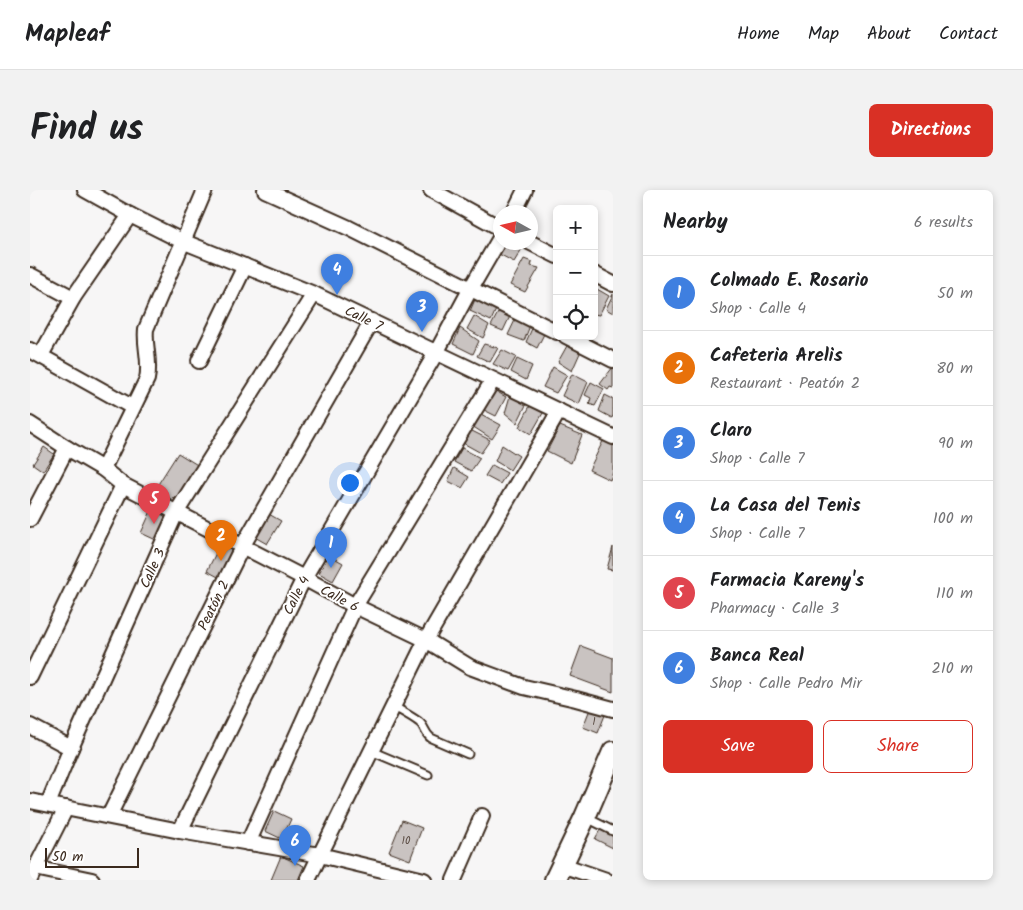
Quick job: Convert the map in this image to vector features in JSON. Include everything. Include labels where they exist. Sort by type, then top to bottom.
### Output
[{"type":"street","name":"Calle 7","points":[[85,190],[182,241],[314,294],[613,437]]},
{"type":"street","points":[[103,469],[147,379],[149,364],[145,338],[146,329],[205,190]]},
{"type":"street","points":[[265,190],[349,228],[553,330]]},
{"type":"street","points":[[433,190],[493,224]]},
{"type":"street","points":[[518,205],[525,190]]},
{"type":"street","points":[[130,215],[36,352],[132,407]]},
{"type":"street","points":[[538,246],[553,254]]},
{"type":"street","name":"Calle 4","points":[[180,831],[304,578],[436,353],[493,250]]},
{"type":"street","points":[[200,361],[245,266]]},
{"type":"street","points":[[30,275],[73,298]]},
{"type":"street","points":[[598,276],[613,284]]},
{"type":"street","name":"Calle 3","points":[[48,804],[176,513],[314,294]]},
{"type":"street","name":"Peatón 2","points":[[109,816],[242,547],[372,321]]},
{"type":"street","points":[[574,340],[613,360]]},
{"type":"street","points":[[248,843],[355,606],[493,380]]},
{"type":"street","points":[[308,880],[426,640],[559,410]]},
{"type":"street","name":"Calle 6","points":[[30,424],[66,448],[103,469],[123,485],[355,606],[426,640],[470,666],[524,687],[613,709]]},
{"type":"street","points":[[30,519],[33,503],[66,448]]},
{"type":"street","points":[[30,677],[123,485]]},
{"type":"street","points":[[30,726],[71,748]]},
{"type":"street","points":[[606,880],[559,872],[613,752]]},
{"type":"street","points":[[30,801],[180,831],[320,855],[424,880]]},
{"type":"street","points":[[66,808],[32,874],[92,880]]},
{"type":"street","points":[[454,880],[482,816]]},
{"type":"lane","points":[[393,706],[419,722],[431,738],[468,754]]},
{"type":"lane","points":[[371,751],[428,775]]},
{"type":"lane","points":[[585,817],[613,831]]},
{"type":"building","points":[[501,250],[521,250],[514,262],[499,254]]},
{"type":"building","points":[[524,259],[532,262],[531,266],[539,268],[525,292],[510,285]]},
{"type":"building","points":[[598,290],[609,296],[598,315]]},
{"type":"building","points":[[613,294],[613,313],[606,309]]},
{"type":"building","points":[[477,295],[498,305],[491,321],[470,311]]},
{"type":"building","points":[[500,309],[511,314],[503,331],[491,326]]},
{"type":"building","points":[[474,316],[489,325],[483,338],[467,329]]},
{"type":"building","points":[[517,316],[531,323],[524,341],[508,335]]},
{"type":"building","points":[[534,324],[546,330],[537,348],[526,342]]},
{"type":"building","points":[[460,328],[479,341],[473,354],[453,344]]},
{"type":"building","points":[[484,344],[498,348],[490,362],[477,356]]},
{"type":"building","points":[[568,344],[580,353],[572,371],[558,362]]},
{"type":"building","points":[[502,350],[516,357],[508,371],[493,364]]},
{"type":"building","points":[[517,359],[532,366],[526,380],[511,372]]},
{"type":"building","points":[[553,367],[567,375],[556,393],[543,387]]},
{"type":"building","points":[[613,367],[613,388],[610,387],[608,390],[600,384]]},
{"type":"building","points":[[572,374],[588,382],[579,404],[562,396]]},
{"type":"building","points":[[591,382],[604,389],[595,406],[589,404],[591,398],[585,395]]},
{"type":"building","points":[[494,390],[506,397],[496,416],[484,410]]},
{"type":"building","points":[[605,395],[613,399],[612,418],[599,411]]},
{"type":"building","points":[[510,396],[527,403],[517,423],[505,413]]},
{"type":"building","points":[[530,406],[543,413],[531,434],[519,427]]},
{"type":"building","points":[[479,413],[501,425],[492,439],[472,426]]},
{"type":"building","points":[[560,426],[582,435],[571,463],[547,451]]},
{"type":"building","points":[[470,430],[490,440],[481,453],[463,443]]},
{"type":"building","points":[[603,441],[613,445],[613,472],[610,480],[589,470]]},
{"type":"building","points":[[502,445],[519,456],[510,470],[495,461]]},
{"type":"building","points":[[44,447],[54,454],[43,471],[33,464]]},
{"type":"building","points":[[462,448],[480,458],[471,471],[454,462]]},
{"type":"building","points":[[178,453],[199,466],[179,498],[171,499],[155,489]]},
{"type":"building","points":[[492,465],[507,473],[500,484],[485,476]]},
{"type":"building","points":[[454,468],[469,477],[462,488],[448,481]]},
{"type":"building","points":[[152,509],[168,516],[156,540],[141,533]]},
{"type":"building","points":[[267,513],[281,521],[267,544],[253,536]]},
{"type":"building","points":[[221,543],[236,551],[222,579],[207,571]]},
{"type":"building","points":[[613,547],[613,570],[607,569]]},
{"type":"building","points":[[329,555],[343,563],[333,581],[319,573]]},
{"type":"building","points":[[581,646],[613,658],[613,692],[570,676]]},
{"type":"building","points":[[590,709],[605,715],[598,733],[583,727]]},
{"type":"building","points":[[274,811],[291,819],[282,839],[265,831]]},
{"type":"building","points":[[402,820],[422,828],[410,860],[389,852]]},
{"type":"building","points":[[601,828],[613,834],[613,848],[595,839]]},
{"type":"building","points":[[281,856],[304,866],[298,880],[271,880]]},
{"type":"place","name":"La Casa del Tenis","points":[[337,295]]},
{"type":"place","name":"Claro","points":[[422,332]]},
{"type":"place","name":"Farmacia Kareny's","points":[[154,524]]},
{"type":"place","name":"Cafeteria Arelis","points":[[221,561]]},
{"type":"place","name":"Colmado E. Rosario","points":[[331,568]]},
{"type":"place","name":"Banca Real","points":[[295,866]]}]
